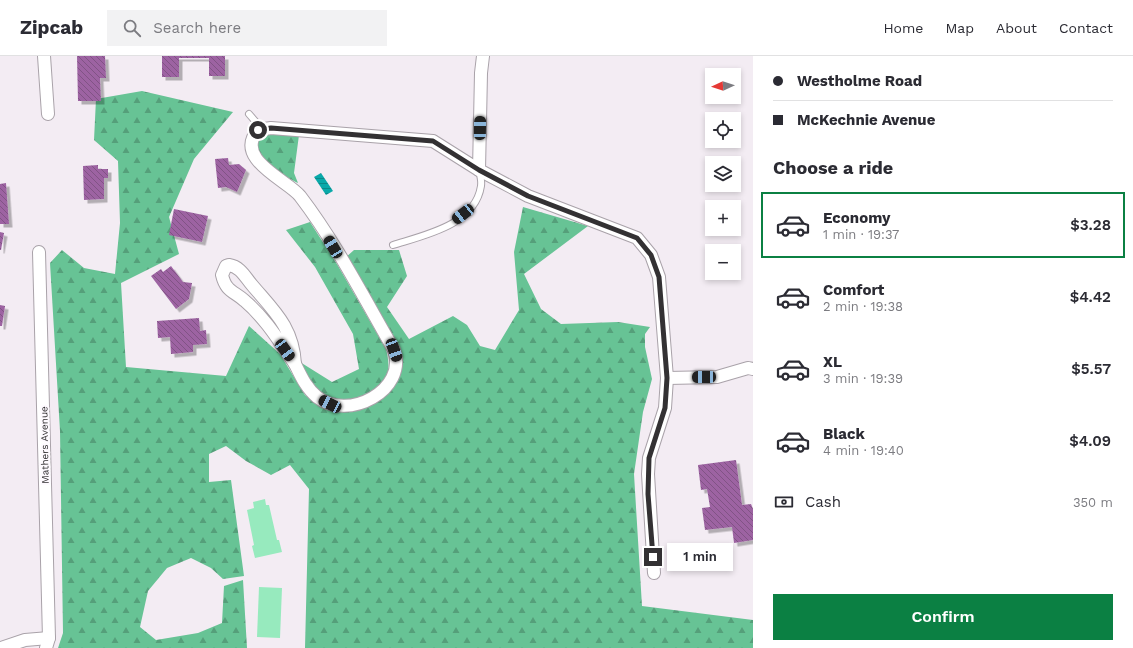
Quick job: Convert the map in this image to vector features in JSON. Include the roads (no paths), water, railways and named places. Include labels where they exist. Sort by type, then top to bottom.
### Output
[{"type":"street","points":[[44,56],[48,114]]},
{"type":"street","points":[[479,170],[481,73],[483,56]]},
{"type":"street","points":[[295,364],[294,349],[288,331],[280,317],[240,270],[234,266],[226,266],[222,275],[226,288],[244,300],[280,339],[308,389],[318,398],[340,407],[352,406],[366,402],[387,386],[396,368],[397,360],[394,350],[327,236],[299,195],[291,187],[268,172],[258,160],[252,146],[253,139],[258,130],[262,128],[433,141],[479,170],[528,196],[637,238],[651,255],[659,277],[667,378],[665,408],[649,458],[648,474],[654,573]]},
{"type":"street","name":"Mathers Avenue","points":[[39,252],[48,643]]},
{"type":"street","points":[[667,378],[717,377],[748,368],[753,369]]},
{"type":"street","points":[[1,648],[26,640],[48,643]]},
{"type":"lane","points":[[248,114],[262,128]]},
{"type":"lane","points":[[393,245],[444,229],[473,207],[481,185],[479,170]]},
{"type":"water","points":[[321,173],[333,191],[326,195],[314,177]]}]
